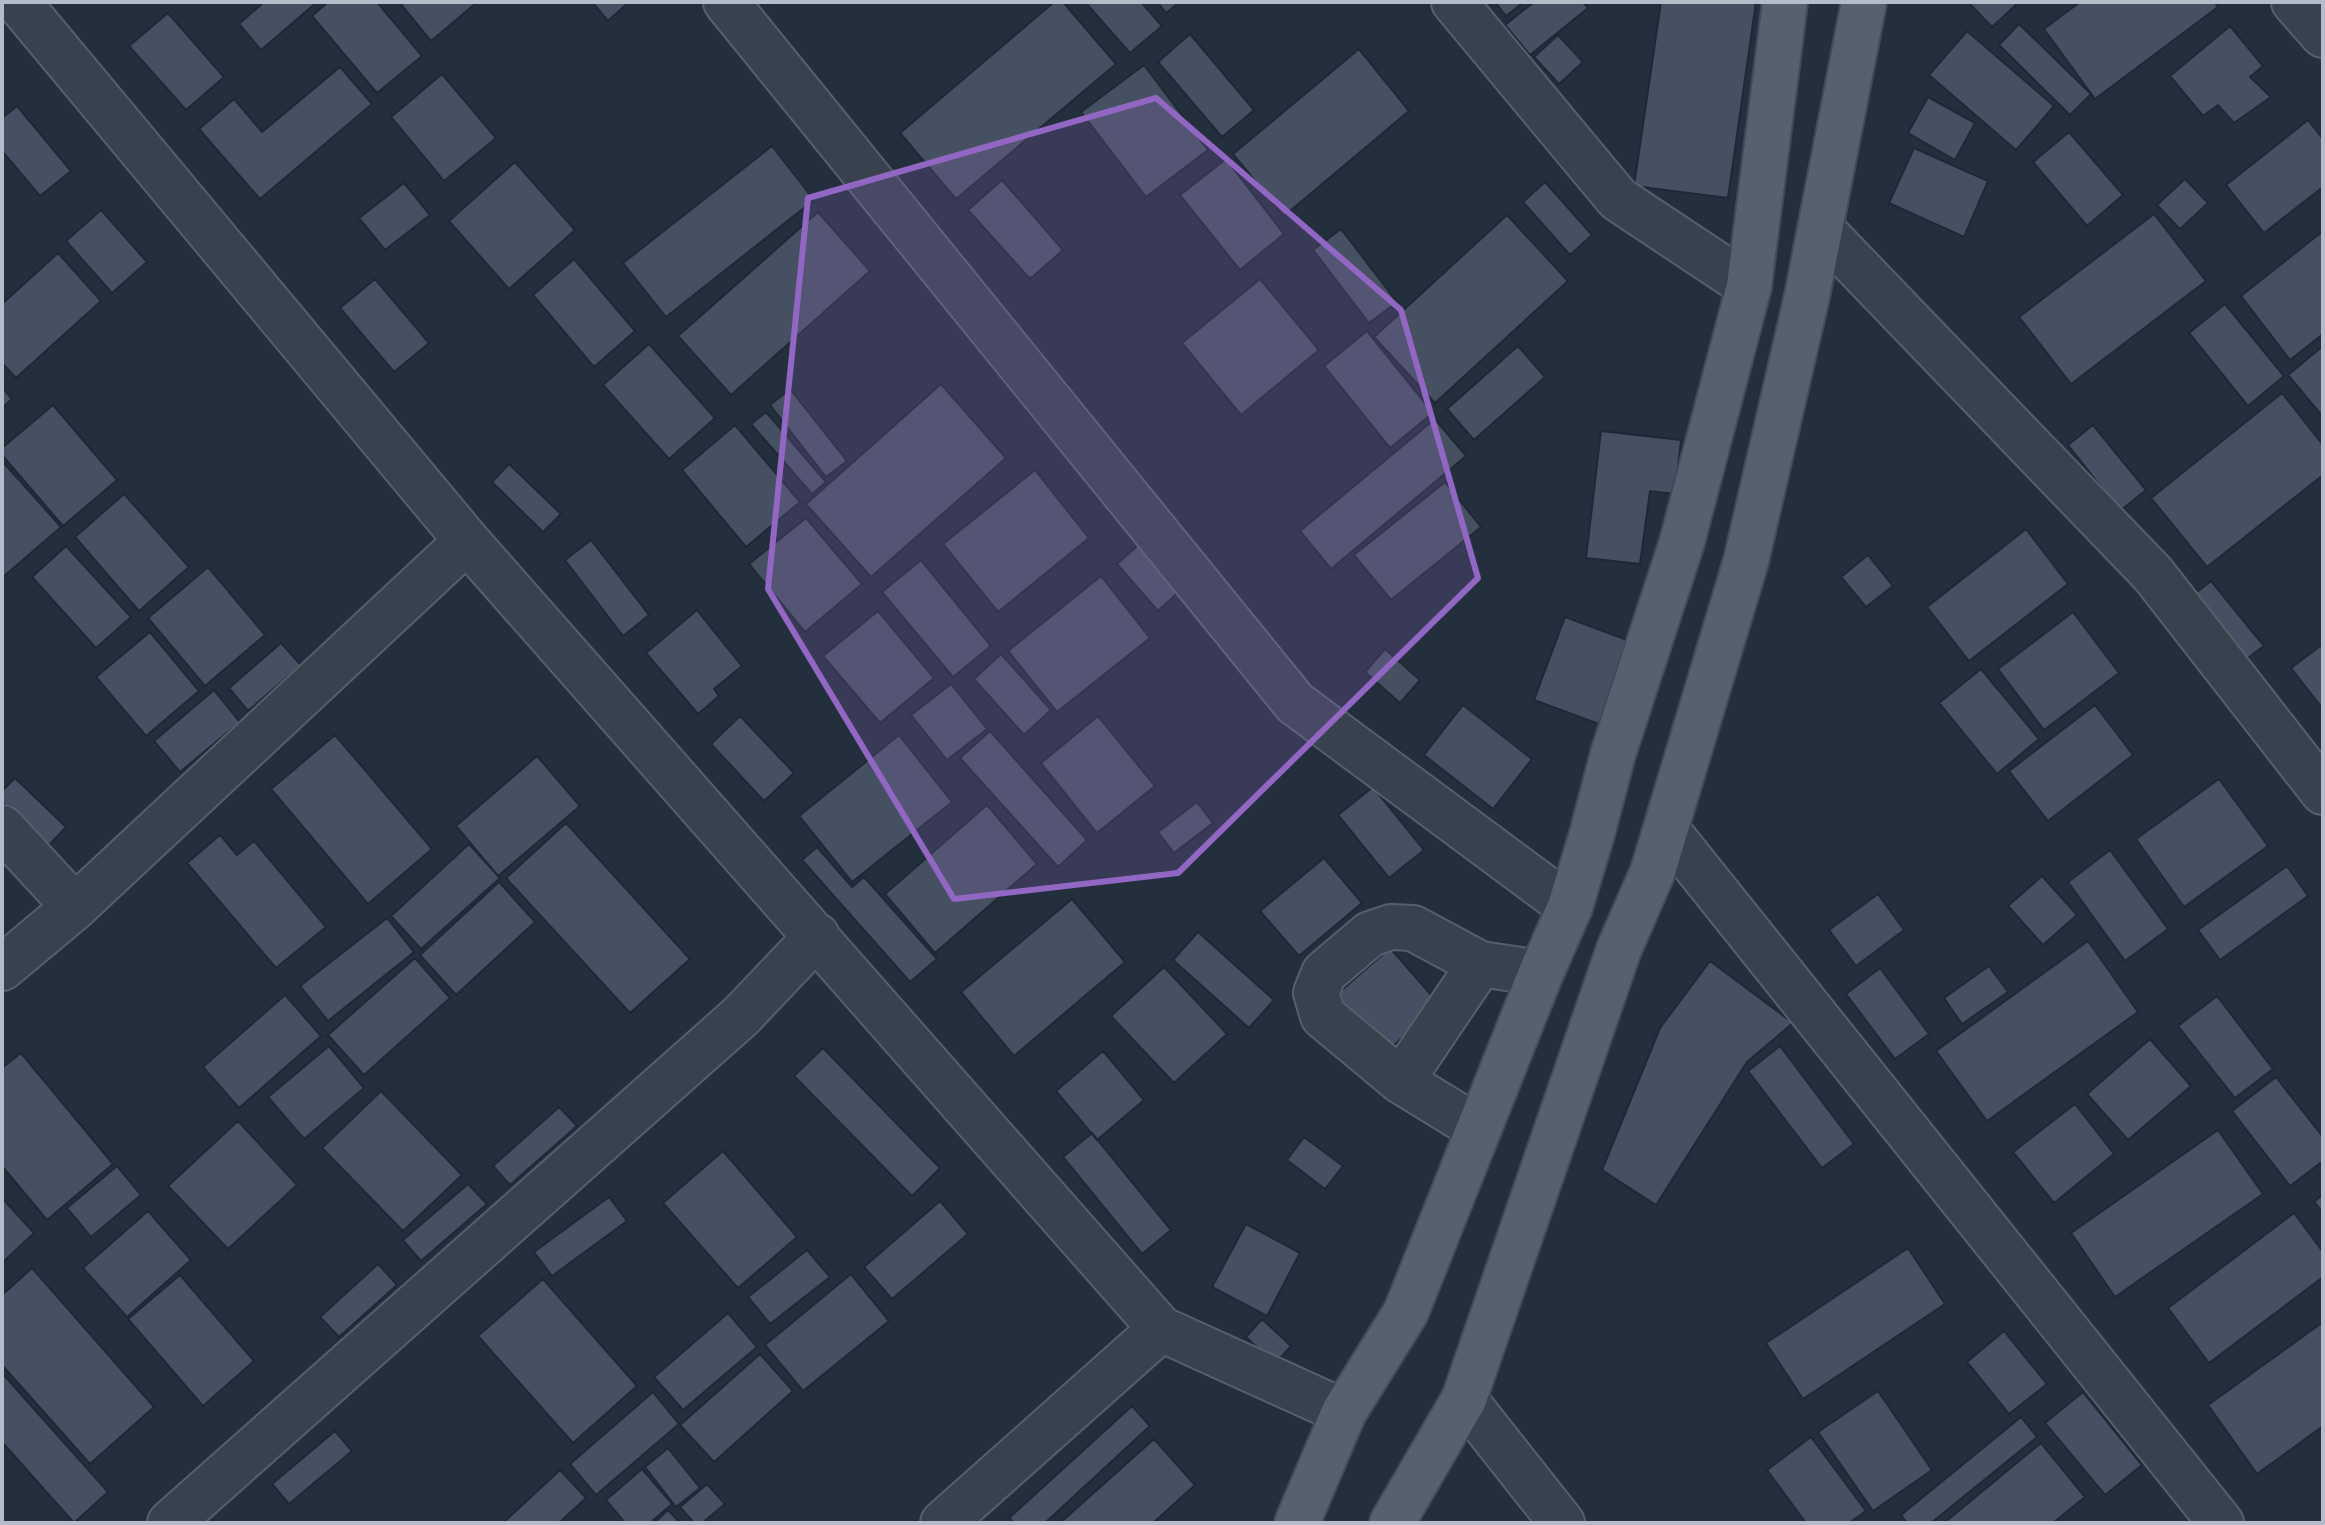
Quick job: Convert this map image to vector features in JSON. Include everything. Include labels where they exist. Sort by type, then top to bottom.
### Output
[{"type":"main road","points":[[1297,1523],[1344,1412],[1406,1312],[1570,907],[1613,754],[1682,542],[1749,286],[1785,2]]},
{"type":"main road","points":[[1392,1523],[1464,1399],[1619,949],[1653,871],[1746,561],[1807,296],[1864,2]]},
{"type":"street","points":[[18,2],[467,541],[1161,1329],[1344,1412]]},
{"type":"street","points":[[726,2],[1295,703],[1570,907]]},
{"type":"street","points":[[1454,2],[1618,199],[1749,286]]},
{"type":"street","points":[[2294,2],[2323,35]]},
{"type":"street","points":[[1820,228],[2153,574],[2323,792]]},
{"type":"street","points":[[2,968],[75,907],[467,541]]},
{"type":"street","points":[[2,828],[75,907]]},
{"type":"street","points":[[1666,829],[2221,1523]]},
{"type":"street","points":[[1479,1129],[1401,1081],[1323,1016],[1316,993],[1324,973],[1370,934],[1391,927],[1413,928],[1480,964],[1541,973]]},
{"type":"street","points":[[170,1523],[741,1016],[817,936]]},
{"type":"street","points":[[1401,1081],[1480,964]]},
{"type":"street","points":[[943,1523],[1161,1329]]},
{"type":"street","points":[[1464,1399],[1562,1523]]},
{"type":"highlighted area","points":[[1156,98],[1401,310],[1478,578],[1178,873],[954,899],[768,589],[808,198]]},
{"type":"building","points":[[264,2],[317,2],[261,50],[239,24]]},
{"type":"building","points":[[328,2],[377,2],[422,56],[377,93],[312,16]]},
{"type":"building","points":[[399,2],[474,2],[475,4],[431,41]]},
{"type":"building","points":[[592,2],[629,2],[608,21]]},
{"type":"building","points":[[1054,2],[1063,2],[1116,64],[956,199],[900,133]]},
{"type":"building","points":[[1085,2],[1141,2],[1162,26],[1130,53]]},
{"type":"building","points":[[1157,2],[1180,2],[1166,13]]},
{"type":"building","points":[[1495,2],[1524,2],[1506,16]]},
{"type":"building","points":[[1534,2],[1583,2],[1588,8],[1530,55],[1505,25]]},
{"type":"building","points":[[1661,2],[1756,2],[1728,198],[1634,186]]},
{"type":"building","points":[[1968,2],[2019,2],[1992,27]]},
{"type":"building","points":[[2080,2],[2214,2],[2218,7],[2095,99],[2044,29]]},
{"type":"building","points":[[168,13],[224,77],[186,110],[129,46]]},
{"type":"building","points":[[2019,24],[2091,94],[2070,115],[1999,45]]},
{"type":"building","points":[[2230,26],[2263,66],[2250,77],[2271,97],[2234,123],[2218,105],[2203,116],[2170,76]]},
{"type":"building","points":[[1967,31],[2054,106],[2016,150],[1929,75]]},
{"type":"building","points":[[1190,34],[1254,110],[1222,137],[1158,62]]},
{"type":"building","points":[[1558,35],[1583,62],[1559,84],[1534,57]]},
{"type":"building","points":[[1359,49],[1409,111],[1284,216],[1233,154]]},
{"type":"building","points":[[1144,65],[1208,150],[1146,197],[1081,112]]},
{"type":"building","points":[[340,67],[372,104],[260,199],[199,129],[234,99],[262,132]]},
{"type":"building","points":[[442,74],[496,138],[444,181],[391,117]]},
{"type":"building","points":[[1928,97],[1975,123],[1955,160],[1908,133]]},
{"type":"building","points":[[17,106],[71,171],[40,196],[2,151],[2,118]]},
{"type":"building","points":[[2308,120],[2323,139],[2323,187],[2264,233],[2226,185]]},
{"type":"building","points":[[2069,132],[2123,195],[2087,226],[2033,162]]},
{"type":"building","points":[[772,146],[814,200],[666,317],[623,263]]},
{"type":"building","points":[[1914,148],[1988,181],[1964,237],[1889,203]]},
{"type":"building","points":[[1226,159],[1284,234],[1240,270],[1180,195]]},
{"type":"building","points":[[515,162],[575,230],[509,289],[449,221]]},
{"type":"building","points":[[2185,179],[2208,203],[2180,229],[2157,205]]},
{"type":"building","points":[[1002,180],[1063,250],[1030,279],[968,210]]},
{"type":"building","points":[[1545,182],[1592,235],[1570,255],[1523,202]]},
{"type":"building","points":[[404,183],[430,215],[385,250],[359,218]]},
{"type":"building","points":[[101,210],[147,262],[112,293],[66,241]]},
{"type":"building","points":[[818,212],[870,271],[731,395],[678,336]]},
{"type":"building","points":[[2154,214],[2206,281],[2071,384],[2019,317]]},
{"type":"building","points":[[1507,215],[1568,281],[1435,403],[1374,337]]},
{"type":"building","points":[[1341,229],[1397,302],[1369,323],[1313,250]]},
{"type":"building","points":[[2323,231],[2323,334],[2290,360],[2241,296]]},
{"type":"building","points":[[58,253],[101,301],[16,378],[2,363],[2,304]]},
{"type":"building","points":[[574,259],[635,331],[594,367],[533,295]]},
{"type":"building","points":[[375,279],[429,343],[394,372],[340,308]]},
{"type":"building","points":[[1260,279],[1319,350],[1241,415],[1182,343]]},
{"type":"building","points":[[2225,304],[2284,376],[2248,406],[2189,333]]},
{"type":"building","points":[[1367,331],[1433,413],[1390,448],[1324,366]]},
{"type":"building","points":[[649,344],[715,418],[669,459],[603,385]]},
{"type":"building","points":[[1518,346],[1545,377],[1474,440],[1447,409]]},
{"type":"building","points":[[2323,346],[2323,417],[2288,375]]},
{"type":"building","points":[[941,384],[1006,458],[871,577],[806,504]]},
{"type":"building","points":[[2,387],[12,399],[2,408]]},
{"type":"building","points":[[790,389],[847,461],[826,477],[770,405]]},
{"type":"building","points":[[2282,393],[2323,445],[2323,475],[2207,567],[2151,498]]},
{"type":"building","points":[[53,405],[117,480],[63,526],[2,455],[2,448]]},
{"type":"building","points":[[766,412],[826,482],[812,494],[751,424]]},
{"type":"building","points":[[1435,419],[1466,456],[1331,569],[1300,531]]},
{"type":"building","points":[[735,425],[800,502],[746,547],[682,470]]},
{"type":"building","points":[[2093,425],[2146,490],[2120,511],[2068,445]]},
{"type":"building","points":[[1601,431],[1681,440],[1675,494],[1650,491],[1640,564],[1586,558]]},
{"type":"building","points":[[2,461],[61,527],[2,578]]},
{"type":"building","points":[[509,464],[561,514],[543,532],[492,482]]},
{"type":"building","points":[[1035,470],[1089,538],[998,612],[943,544]]},
{"type":"building","points":[[1445,482],[1481,527],[1391,600],[1354,555]]},
{"type":"building","points":[[124,494],[189,567],[139,611],[75,537]]},
{"type":"building","points":[[806,518],[862,584],[805,632],[749,564]]},
{"type":"building","points":[[2026,529],[2068,584],[1969,661],[1927,607]]},
{"type":"building","points":[[591,540],[649,615],[623,636],[565,560]]},
{"type":"building","points":[[1144,540],[1185,586],[1158,611],[1117,564]]},
{"type":"building","points":[[66,546],[131,617],[96,648],[32,577]]},
{"type":"building","points":[[1868,555],[1893,586],[1866,607],[1841,577]]},
{"type":"building","points":[[921,560],[991,646],[953,677],[882,592]]},
{"type":"building","points":[[208,567],[265,635],[205,686],[148,618]]},
{"type":"building","points":[[1101,576],[1150,638],[1057,712],[1008,651]]},
{"type":"building","points":[[2211,581],[2264,646],[2245,660],[2193,595]]},
{"type":"building","points":[[697,610],[742,666],[714,689],[719,696],[698,714],[646,653]]},
{"type":"building","points":[[878,611],[934,678],[880,723],[823,656]]},
{"type":"building","points":[[2073,612],[2119,673],[2044,730],[1998,669]]},
{"type":"building","points":[[1565,617],[1638,644],[1607,727],[1534,700]]},
{"type":"building","points":[[150,632],[199,691],[146,736],[96,677]]},
{"type":"building","points":[[281,643],[301,665],[248,711],[229,688]]},
{"type":"building","points":[[2323,644],[2323,709],[2291,668]]},
{"type":"building","points":[[1385,649],[1420,680],[1400,703],[1365,672]]},
{"type":"building","points":[[1001,654],[1051,710],[1024,735],[974,679]]},
{"type":"building","points":[[1981,669],[2039,739],[1997,774],[1939,703]]},
{"type":"building","points":[[951,684],[987,729],[947,760],[911,715]]},
{"type":"building","points":[[214,690],[240,722],[180,772],[154,741]]},
{"type":"building","points":[[1463,705],[1532,759],[1493,809],[1424,755]]},
{"type":"building","points":[[2095,705],[2133,755],[2048,821],[2009,771]]},
{"type":"building","points":[[740,716],[794,773],[764,801],[711,744]]},
{"type":"building","points":[[1098,716],[1155,786],[1097,833],[1041,763]]},
{"type":"building","points":[[990,731],[1087,840],[1058,867],[960,758]]},
{"type":"building","points":[[335,735],[432,849],[368,904],[271,789]]},
{"type":"building","points":[[899,735],[952,802],[852,882],[799,816]]},
{"type":"building","points":[[537,756],[580,806],[498,876],[456,826]]},
{"type":"building","points":[[15,778],[66,827],[48,846],[2,802],[2,791]]},
{"type":"building","points":[[2219,779],[2268,846],[2184,907],[2136,839]]},
{"type":"building","points":[[1373,787],[1424,850],[1389,878],[1338,815]]},
{"type":"building","points":[[1197,802],[1213,823],[1174,853],[1158,832]]},
{"type":"building","points":[[987,805],[1037,864],[935,953],[885,894]]},
{"type":"building","points":[[566,823],[690,959],[630,1013],[506,878]]},
{"type":"building","points":[[220,835],[237,855],[254,841],[326,927],[276,968],[187,863]]},
{"type":"building","points":[[469,844],[500,878],[421,949],[391,916]]},
{"type":"building","points":[[817,847],[852,887],[864,877],[937,959],[910,982],[802,860]]},
{"type":"building","points":[[2110,850],[2168,929],[2125,961],[2068,882]]},
{"type":"building","points":[[1324,858],[1362,903],[1299,956],[1260,911]]},
{"type":"building","points":[[2287,866],[2308,896],[2220,960],[2198,930]]},
{"type":"building","points":[[2042,876],[2077,915],[2043,945],[2008,906]]},
{"type":"building","points":[[499,882],[535,922],[456,995],[420,955]]},
{"type":"building","points":[[1878,894],[1904,930],[1856,966],[1829,930]]},
{"type":"building","points":[[1072,899],[1125,962],[1014,1056],[961,992]]},
{"type":"building","points":[[387,918],[414,952],[328,1021],[300,986]]},
{"type":"building","points":[[1198,932],[1274,1000],[1249,1028],[1173,960]]},
{"type":"building","points":[[2088,941],[2138,1012],[1987,1121],[1936,1051]]},
{"type":"building","points":[[1390,948],[1440,1005],[1385,1053],[1335,996]]},
{"type":"building","points":[[415,958],[450,998],[364,1075],[328,1035]]},
{"type":"building","points":[[1710,961],[1793,1023],[1747,1062],[1656,1205],[1602,1170],[1660,1028]]},
{"type":"building","points":[[1989,966],[2008,992],[1962,1024],[1944,998]]},
{"type":"building","points":[[1164,967],[1227,1034],[1174,1083],[1111,1016]]},
{"type":"building","points":[[1880,968],[1929,1034],[1895,1059],[1846,994]]},
{"type":"building","points":[[285,995],[321,1036],[239,1108],[203,1067]]},
{"type":"building","points":[[2217,996],[2273,1069],[2235,1098],[2178,1026]]},
{"type":"building","points":[[2150,1039],[2191,1086],[2128,1140],[2087,1094]]},
{"type":"building","points":[[329,1046],[364,1088],[304,1139],[268,1097]]},
{"type":"building","points":[[1780,1046],[1854,1144],[1822,1168],[1748,1071]]},
{"type":"building","points":[[823,1048],[940,1168],[912,1196],[794,1076]]},
{"type":"building","points":[[1103,1051],[1144,1100],[1097,1140],[1056,1091]]},
{"type":"building","points":[[21,1053],[113,1164],[47,1220],[2,1166],[2,1068]]},
{"type":"building","points":[[2276,1077],[2323,1137],[2323,1161],[2290,1186],[2232,1111]]},
{"type":"building","points":[[381,1091],[462,1175],[403,1231],[322,1148]]},
{"type":"building","points":[[2075,1104],[2114,1154],[2054,1203],[2013,1152]]},
{"type":"building","points":[[559,1107],[577,1126],[510,1185],[493,1166]]},
{"type":"building","points":[[238,1121],[297,1185],[228,1249],[168,1186]]},
{"type":"building","points":[[2218,1130],[2263,1194],[2115,1297],[2071,1233]]},
{"type":"building","points":[[1092,1133],[1171,1230],[1142,1254],[1063,1157]]},
{"type":"building","points":[[1304,1137],[1343,1166],[1325,1189],[1287,1160]]},
{"type":"building","points":[[723,1151],[797,1237],[738,1288],[663,1203]]},
{"type":"building","points":[[117,1166],[141,1195],[91,1237],[67,1208]]},
{"type":"building","points":[[468,1184],[487,1204],[421,1261],[403,1240]]},
{"type":"building","points":[[2323,1194],[2323,1213],[2314,1202]]},
{"type":"building","points":[[609,1197],[627,1221],[552,1276],[534,1252]]},
{"type":"building","points":[[2,1198],[34,1233],[2,1263]]},
{"type":"building","points":[[940,1201],[968,1234],[892,1299],[864,1267]]},
{"type":"building","points":[[148,1211],[191,1260],[127,1317],[83,1268]]},
{"type":"building","points":[[2294,1213],[2323,1252],[2323,1277],[2209,1363],[2168,1308]]},
{"type":"building","points":[[1246,1224],[1300,1253],[1267,1316],[1212,1287]]},
{"type":"building","points":[[1908,1248],[1945,1304],[1803,1399],[1766,1343]]},
{"type":"building","points":[[807,1250],[830,1277],[770,1324],[748,1297]]},
{"type":"building","points":[[378,1264],[397,1285],[339,1337],[320,1317]]},
{"type":"building","points":[[32,1268],[154,1407],[90,1464],[2,1365],[2,1295]]},
{"type":"building","points":[[851,1274],[889,1321],[803,1391],[765,1345]]},
{"type":"building","points":[[180,1275],[254,1361],[203,1406],[128,1319]]},
{"type":"building","points":[[543,1279],[637,1386],[573,1443],[478,1336]]},
{"type":"building","points":[[728,1313],[757,1347],[683,1410],[654,1377]]},
{"type":"building","points":[[1262,1319],[1291,1346],[1275,1364],[1246,1337]]},
{"type":"building","points":[[2323,1322],[2323,1426],[2257,1474],[2208,1405]]},
{"type":"building","points":[[2004,1331],[2047,1384],[2009,1414],[1967,1362]]},
{"type":"building","points":[[760,1354],[793,1391],[714,1462],[680,1425]]},
{"type":"building","points":[[2,1373],[108,1492],[74,1523],[2,1442]]},
{"type":"building","points":[[1878,1391],[1932,1470],[1873,1511],[1818,1432]]},
{"type":"building","points":[[653,1392],[679,1424],[596,1495],[570,1464]]},
{"type":"building","points":[[2083,1392],[2142,1465],[2105,1495],[2045,1423]]},
{"type":"building","points":[[1132,1406],[1150,1426],[1045,1523],[1014,1523],[1009,1518]]},
{"type":"building","points":[[2021,1417],[2037,1437],[1931,1523],[1907,1523],[1901,1515]]},
{"type":"building","points":[[335,1431],[352,1451],[289,1504],[272,1484]]},
{"type":"building","points":[[1811,1437],[1866,1511],[1849,1523],[1806,1523],[1767,1470]]},
{"type":"building","points":[[1154,1439],[1195,1485],[1153,1523],[1060,1523]]},
{"type":"building","points":[[2041,1443],[2085,1497],[2053,1523],[1944,1523]]},
{"type":"building","points":[[668,1448],[700,1488],[676,1507],[645,1467]]},
{"type":"building","points":[[642,1469],[672,1504],[650,1523],[625,1523],[606,1500]]},
{"type":"building","points":[[560,1470],[586,1498],[559,1523],[503,1523]]},
{"type":"building","points":[[707,1484],[725,1504],[702,1523],[694,1523],[680,1507]]},
{"type":"building","points":[[668,1510],[680,1523],[654,1523]]}]
